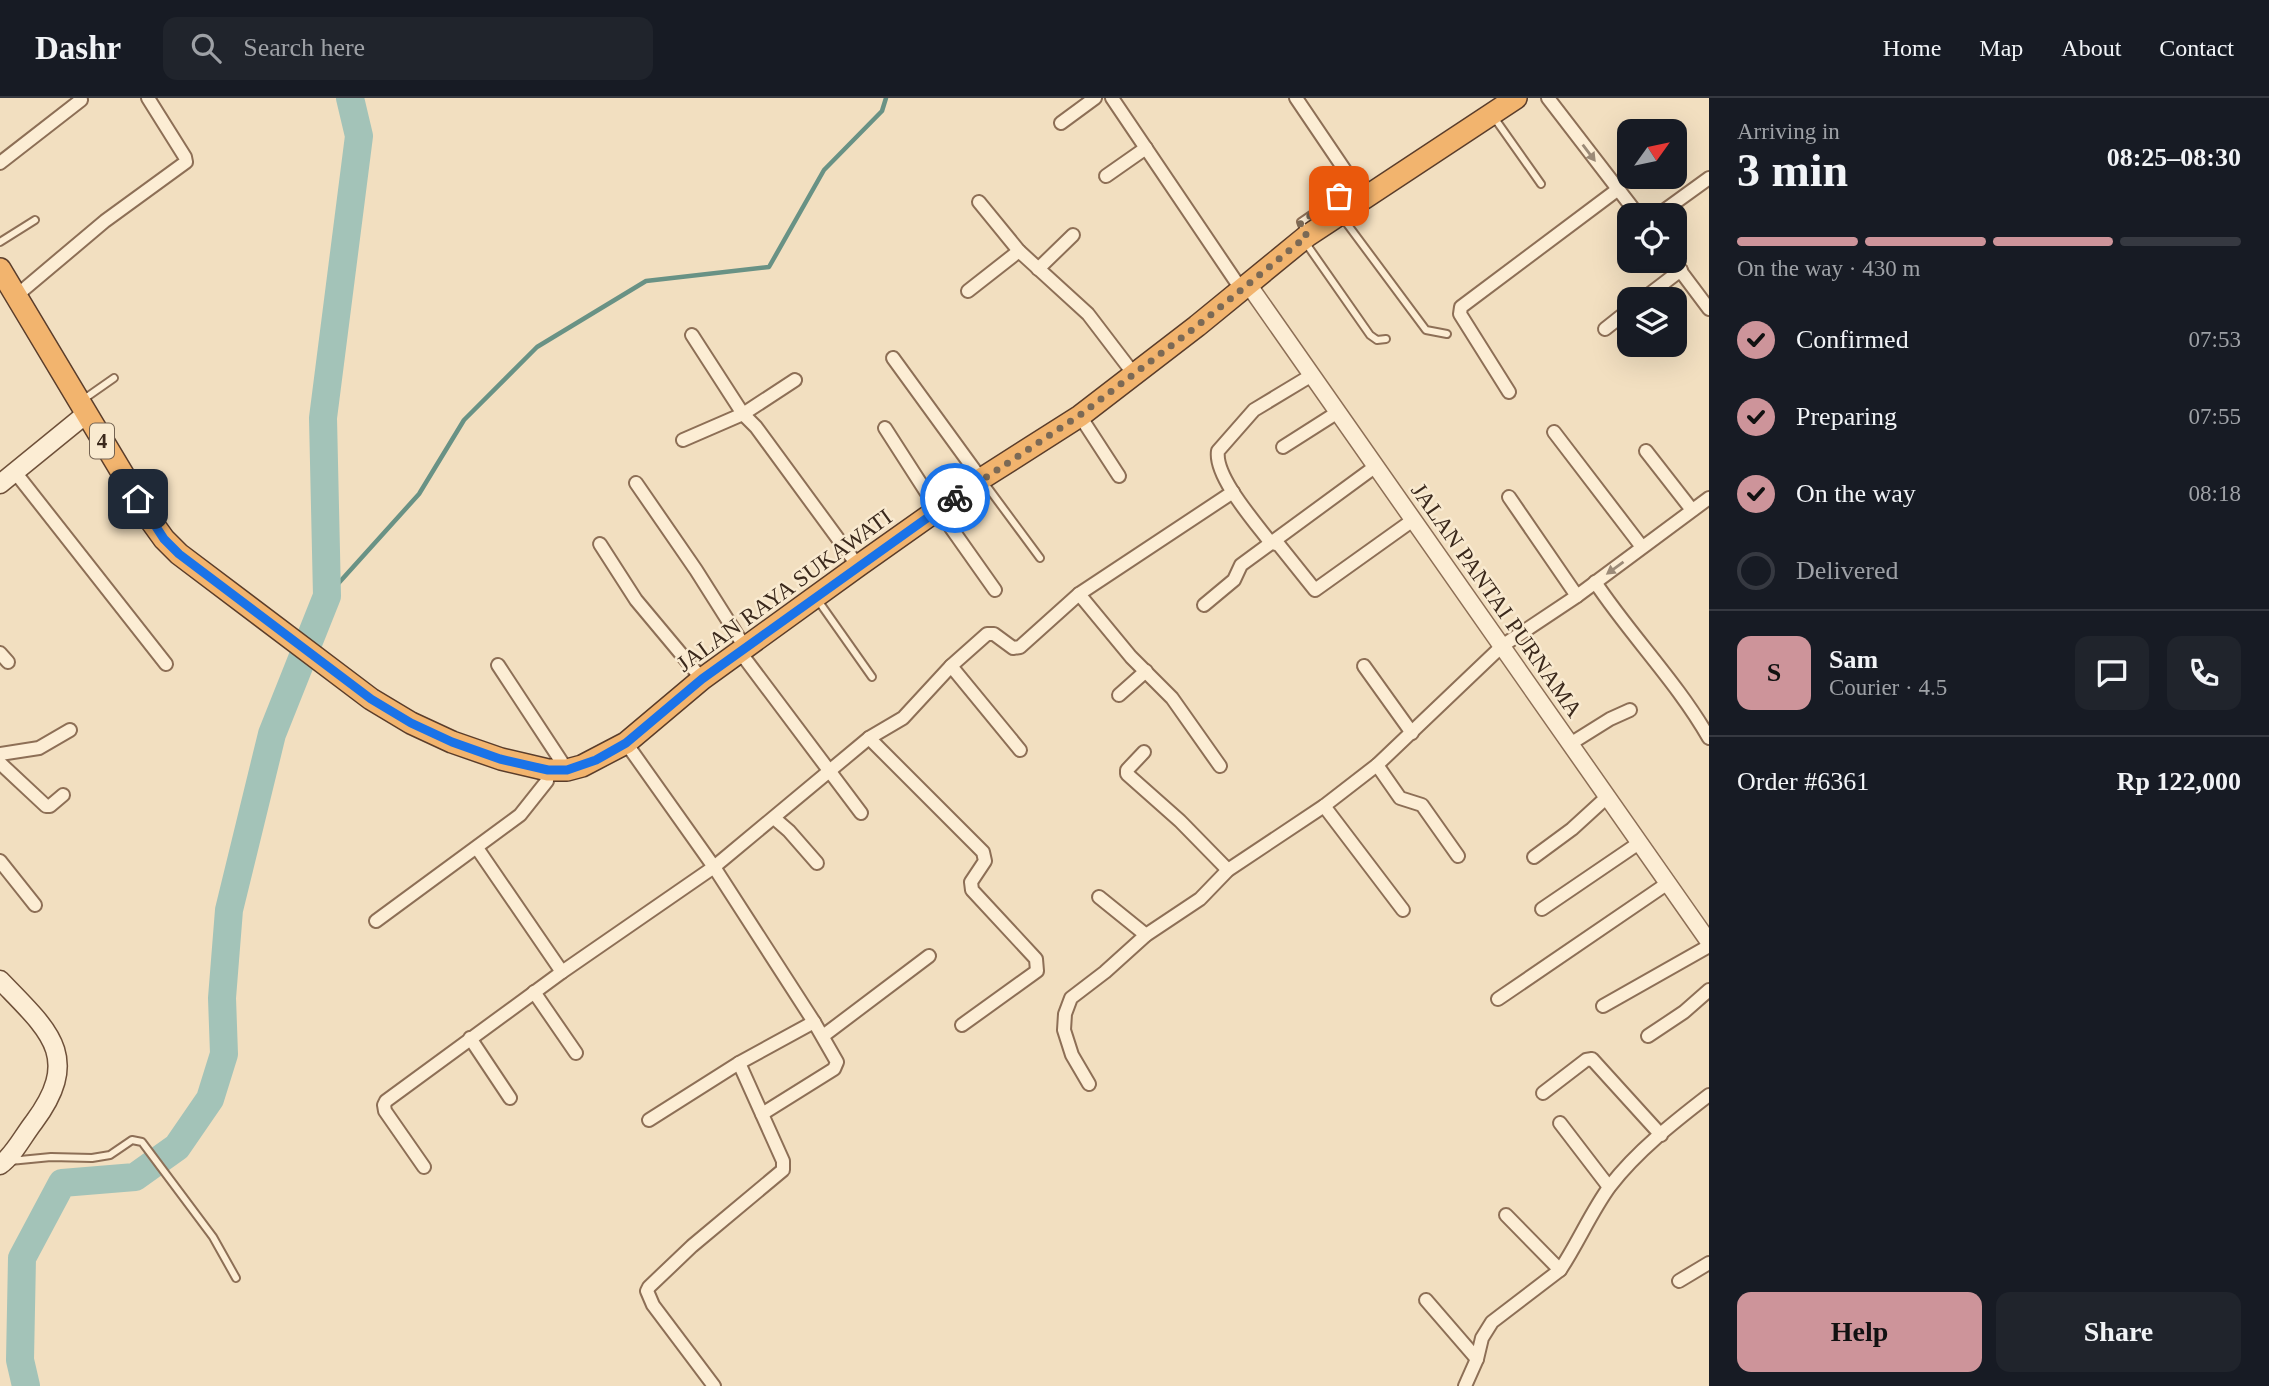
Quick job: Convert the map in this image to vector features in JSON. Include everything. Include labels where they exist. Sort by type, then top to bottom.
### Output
[{"type":"highway","name":"JALAN RAYA SUKAWATI","points":[[557,770],[596,760],[626,743],[702,679],[858,566],[981,479],[1080,415],[1197,326],[1347,204],[1516,98]]},
{"type":"highway","name":"4","points":[[0,271],[164,539],[179,554],[371,699],[411,723],[452,742],[500,759],[557,770]]},
{"type":"main road","points":[[0,484],[82,408]]},
{"type":"main road","points":[[0,981],[41,1023],[53,1043],[58,1062],[57,1081],[49,1102],[1,1161]]},
{"type":"street","points":[[16,296],[105,220],[184,164],[186,156],[148,98]]},
{"type":"street","points":[[1061,123],[1095,98]]},
{"type":"street","points":[[1112,98],[1245,286]]},
{"type":"street","points":[[1296,98],[1347,204]]},
{"type":"street","points":[[1548,98],[1628,203]]},
{"type":"street","points":[[0,163],[80,100]]},
{"type":"street","points":[[1106,176],[1146,148]]},
{"type":"street","points":[[1675,203],[1709,178]]},
{"type":"street","points":[[1509,392],[1460,313],[1461,307],[1617,190]]},
{"type":"street","points":[[979,202],[1019,251],[1088,314],[1133,373]]},
{"type":"street","points":[[1038,269],[1073,236]]},
{"type":"street","points":[[968,291],[1019,251]]},
{"type":"street","points":[[1655,287],[1670,273]]},
{"type":"street","points":[[1682,273],[1709,309]]},
{"type":"street","name":"JALAN PANTAI PURNAMA","points":[[1245,286],[1338,412],[1709,944]]},
{"type":"street","points":[[1605,329],[1617,320]]},
{"type":"street","points":[[692,335],[744,415],[756,427],[858,566]]},
{"type":"street","points":[[893,358],[981,479]]},
{"type":"street","points":[[1312,376],[1254,410],[1218,451],[1219,464],[1233,492],[1270,542],[1279,545],[1315,590],[1413,520]]},
{"type":"street","points":[[683,440],[744,415],[795,380]]},
{"type":"street","points":[[1283,447],[1338,412]]},
{"type":"street","points":[[1080,415],[1119,476]]},
{"type":"street","points":[[885,428],[995,590]]},
{"type":"street","points":[[1554,432],[1642,547]]},
{"type":"street","points":[[1646,451],[1692,510]]},
{"type":"street","points":[[1204,605],[1234,580],[1238,568],[1270,542],[1376,466]]},
{"type":"street","points":[[15,472],[166,664]]},
{"type":"street","points":[[636,483],[696,570],[743,651],[828,772],[861,813]]},
{"type":"street","points":[[424,1167],[384,1105],[470,1038],[714,867],[869,738],[903,718],[951,666],[990,633],[1013,648],[1020,647],[1079,594],[1233,492]]},
{"type":"street","points":[[1509,498],[1577,596]]},
{"type":"street","points":[[1089,1084],[1072,1055],[1064,1030],[1065,1014],[1071,998],[1146,935],[1200,899],[1228,870],[1324,806],[1377,765],[1503,646],[1577,596],[1692,510],[1708,502]]},
{"type":"street","points":[[600,544],[636,600],[702,679]]},
{"type":"street","points":[[1595,582],[1679,693],[1709,738]]},
{"type":"street","points":[[1079,594],[1131,657],[1172,698],[1220,766]]},
{"type":"street","points":[[376,921],[520,815],[557,770],[498,665]]},
{"type":"street","points":[[951,666],[1020,750]]},
{"type":"street","points":[[1364,666],[1412,733]]},
{"type":"street","points":[[1119,695],[1146,671]]},
{"type":"street","points":[[1570,744],[1630,710]]},
{"type":"street","points":[[0,754],[39,748],[70,730]]},
{"type":"street","points":[[869,738],[983,852],[985,861],[971,883],[972,890],[1035,959],[1037,971],[962,1025]]},
{"type":"street","points":[[626,743],[714,867],[836,1060],[834,1069],[762,1114]]},
{"type":"street","points":[[1143,752],[1127,770],[1128,774],[1180,821],[1228,870]]},
{"type":"street","points":[[0,763],[46,806],[52,805],[63,795]]},
{"type":"street","points":[[1377,765],[1400,798],[1422,805],[1458,856]]},
{"type":"street","points":[[1534,857],[1607,797]]},
{"type":"street","points":[[1324,806],[1403,910]]},
{"type":"street","points":[[774,818],[817,863]]},
{"type":"street","points":[[1542,909],[1639,843]]},
{"type":"street","points":[[477,848],[562,972]]},
{"type":"street","points":[[0,861],[35,905]]},
{"type":"street","points":[[1498,999],[1668,883]]},
{"type":"street","points":[[1099,897],[1146,935]]},
{"type":"street","points":[[1603,1006],[1709,944]]},
{"type":"street","points":[[823,1036],[929,956]]},
{"type":"street","points":[[1648,1036],[1684,1012],[1709,989]]},
{"type":"street","points":[[534,992],[576,1053]]},
{"type":"street","points":[[649,1120],[739,1063],[814,1022]]},
{"type":"street","points":[[470,1038],[510,1098]]},
{"type":"street","points":[[1543,1093],[1591,1059],[1661,1135]]},
{"type":"street","points":[[714,1386],[653,1305],[647,1291],[692,1245],[783,1170],[783,1161],[739,1063]]},
{"type":"street","points":[[1465,1386],[1477,1359],[1482,1338],[1492,1322],[1560,1270],[1609,1187],[1626,1167],[1709,1095]]},
{"type":"street","points":[[1560,1123],[1609,1187]]},
{"type":"street","points":[[1506,1215],[1560,1270]]},
{"type":"street","points":[[1679,1281],[1709,1263]]},
{"type":"street","points":[[1426,1300],[1477,1359]]},
{"type":"lane","points":[[1492,115],[1541,184]]},
{"type":"lane","points":[[1320,175],[1326,175],[1347,204],[1426,330],[1447,334]]},
{"type":"lane","points":[[0,242],[35,220]]},
{"type":"lane","points":[[1305,237],[1370,335],[1377,340],[1386,339]]},
{"type":"lane","points":[[82,408],[114,379]]},
{"type":"lane","points":[[981,479],[1040,558]]},
{"type":"lane","points":[[816,598],[872,677]]},
{"type":"lane","points":[[1,1161],[51,1157],[92,1158],[110,1155],[132,1140],[142,1142],[213,1237],[236,1278]]},
{"type":"waterway","points":[[26,1386],[20,1360],[22,1258],[62,1183],[135,1177],[177,1147],[210,1099],[224,1054],[222,998],[229,910],[272,734],[327,596],[323,418],[359,136],[350,98]]},
{"type":"waterway","points":[[327,596],[419,494],[464,420],[537,347],[646,281],[769,267],[824,170],[882,111],[886,98]]},
{"type":"way so far","points":[[955,498],[1080,415],[1197,326],[1307,236],[1300,226],[1301,222],[1339,196]]},
{"type":"route","points":[[138,499],[164,539],[179,554],[371,699],[411,723],[452,742],[500,759],[548,770],[567,770],[596,760],[626,743],[702,679],[955,498]]}]
